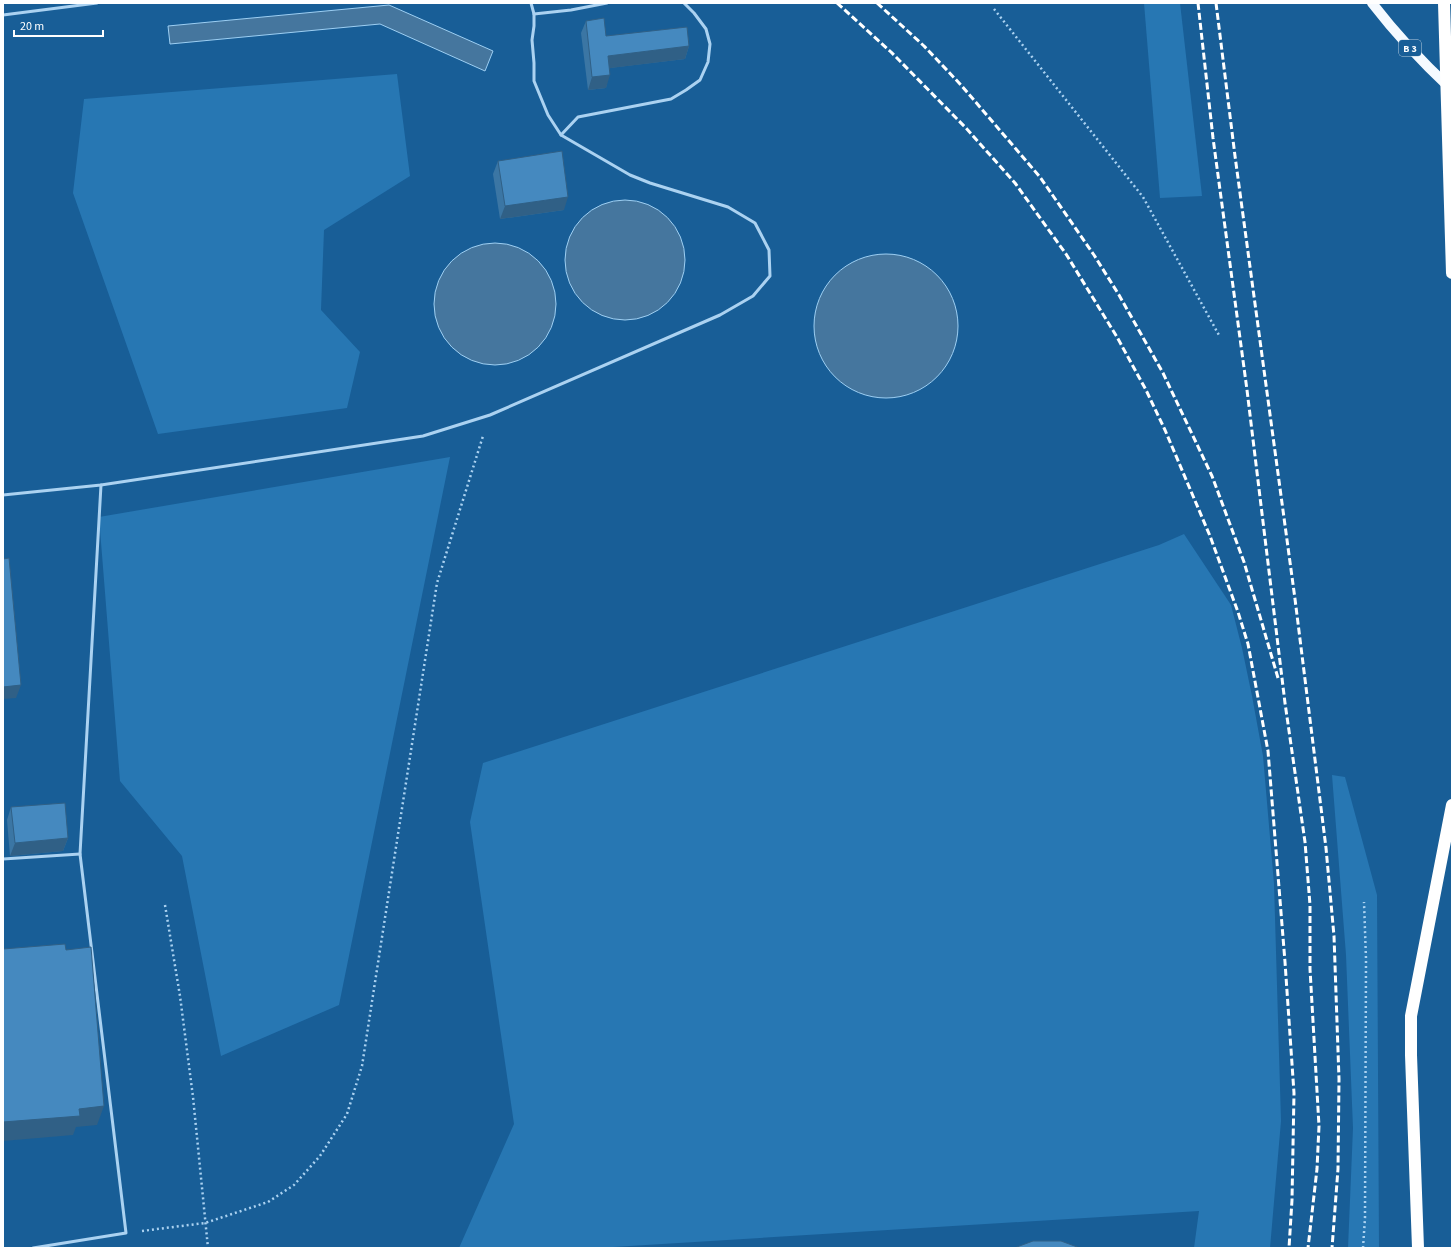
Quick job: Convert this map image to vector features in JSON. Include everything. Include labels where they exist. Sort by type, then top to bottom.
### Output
[{"type":"highway","points":[[1444,3],[1452,273]]},
{"type":"highway","points":[[1418,1248],[1411,1016],[1452,805]]},
{"type":"main road","name":"B 3","points":[[1372,3],[1403,41],[1452,89]]},
{"type":"lane","points":[[3,15],[97,3]]},
{"type":"lane","points":[[3,495],[101,485],[423,436],[490,415],[720,315],[753,296],[770,276],[769,250],[755,223],[728,207],[650,184],[630,175],[561,135],[548,115],[534,81],[532,40],[534,14],[531,3]]},
{"type":"lane","points":[[534,14],[571,10],[607,3]]},
{"type":"lane","points":[[561,135],[578,117],[671,99],[700,80],[708,62],[710,44],[706,29],[684,3]]},
{"type":"lane","points":[[33,1248],[126,1233],[80,854],[101,485]]},
{"type":"lane","points":[[3,859],[80,854]]},
{"type":"path","points":[[994,9],[1143,197],[1220,337]]},
{"type":"path","points":[[126,1233],[205,1223],[268,1202],[294,1185],[320,1156],[346,1114],[362,1066],[437,583],[490,415]]},
{"type":"path","points":[[1362,1248],[1365,1218],[1366,967],[1364,902]]},
{"type":"path","points":[[165,905],[180,996],[193,1097],[208,1248]]},
{"type":"shaded area","points":[[1144,3],[1180,3],[1202,196],[1160,198]]},
{"type":"shaded area","points":[[389,5],[493,51],[485,71],[380,24],[170,44],[168,26]]},
{"type":"shaded area","points":[[397,74],[410,176],[324,230],[321,310],[360,352],[347,408],[158,434],[73,193],[84,99]]},
{"type":"shaded area","points":[[625,200],[648,204],[668,217],[681,237],[685,260],[681,283],[668,303],[648,316],[625,320],[602,316],[582,303],[569,283],[565,260],[569,237],[582,217],[602,204]]},
{"type":"shaded area","points":[[495,243],[518,247],[529,253],[538,261],[546,270],[552,281],[556,304],[552,327],[546,338],[538,347],[529,355],[518,361],[495,365],[472,361],[461,355],[452,347],[444,338],[438,327],[434,304],[438,281],[444,270],[452,261],[461,253],[472,247]]},
{"type":"shaded area","points":[[879,254],[893,254],[920,262],[932,270],[942,280],[953,298],[957,312],[957,340],[953,354],[942,372],[932,382],[914,393],[893,398],[879,398],[852,390],[840,382],[830,372],[819,354],[814,333],[814,319],[822,292],[830,280],[840,270],[858,259]]},
{"type":"shaded area","points":[[450,457],[339,1005],[221,1056],[182,856],[120,781],[99,517]]},
{"type":"shaded area","points":[[1184,534],[1231,605],[1242,648],[1263,756],[1274,884],[1281,1121],[1270,1248],[1194,1248],[1199,1211],[597,1248],[459,1248],[514,1124],[470,822],[483,763],[1159,545]]},
{"type":"shaded area","points":[[1332,775],[1345,777],[1377,895],[1379,1248],[1348,1248],[1353,1128],[1346,955]]},
{"type":"building","points":[[604,18],[606,36],[687,27],[689,46],[608,56],[610,75],[592,77],[586,21]]},
{"type":"building","points":[[562,151],[568,197],[505,206],[498,161]]},
{"type":"building","points":[[9,558],[21,685],[3,687],[3,559]]},
{"type":"building","points":[[65,803],[68,838],[15,843],[11,807]]},
{"type":"building","points":[[65,944],[66,950],[91,947],[104,1106],[79,1109],[80,1116],[3,1122],[3,949]]},
{"type":"building","points":[[1033,1241],[1061,1241],[1080,1248],[1014,1248]]},
{"type":"railway","points":[[837,3],[891,52],[966,128],[1015,183],[1066,254],[1117,337],[1146,390],[1165,430],[1210,536],[1238,612],[1248,644],[1268,751],[1285,962],[1294,1093],[1292,1200],[1289,1248]]},
{"type":"railway","points":[[877,3],[924,46],[961,85],[1040,177],[1094,255],[1119,295],[1163,373],[1212,476],[1244,562],[1278,678]]},
{"type":"railway","points":[[1198,3],[1213,138],[1247,390],[1285,703],[1305,842],[1310,905],[1310,969],[1319,1126],[1317,1169],[1308,1248]]},
{"type":"railway","points":[[1216,3],[1235,156],[1295,599],[1326,848],[1334,936],[1339,1079],[1338,1169],[1332,1248]]}]
